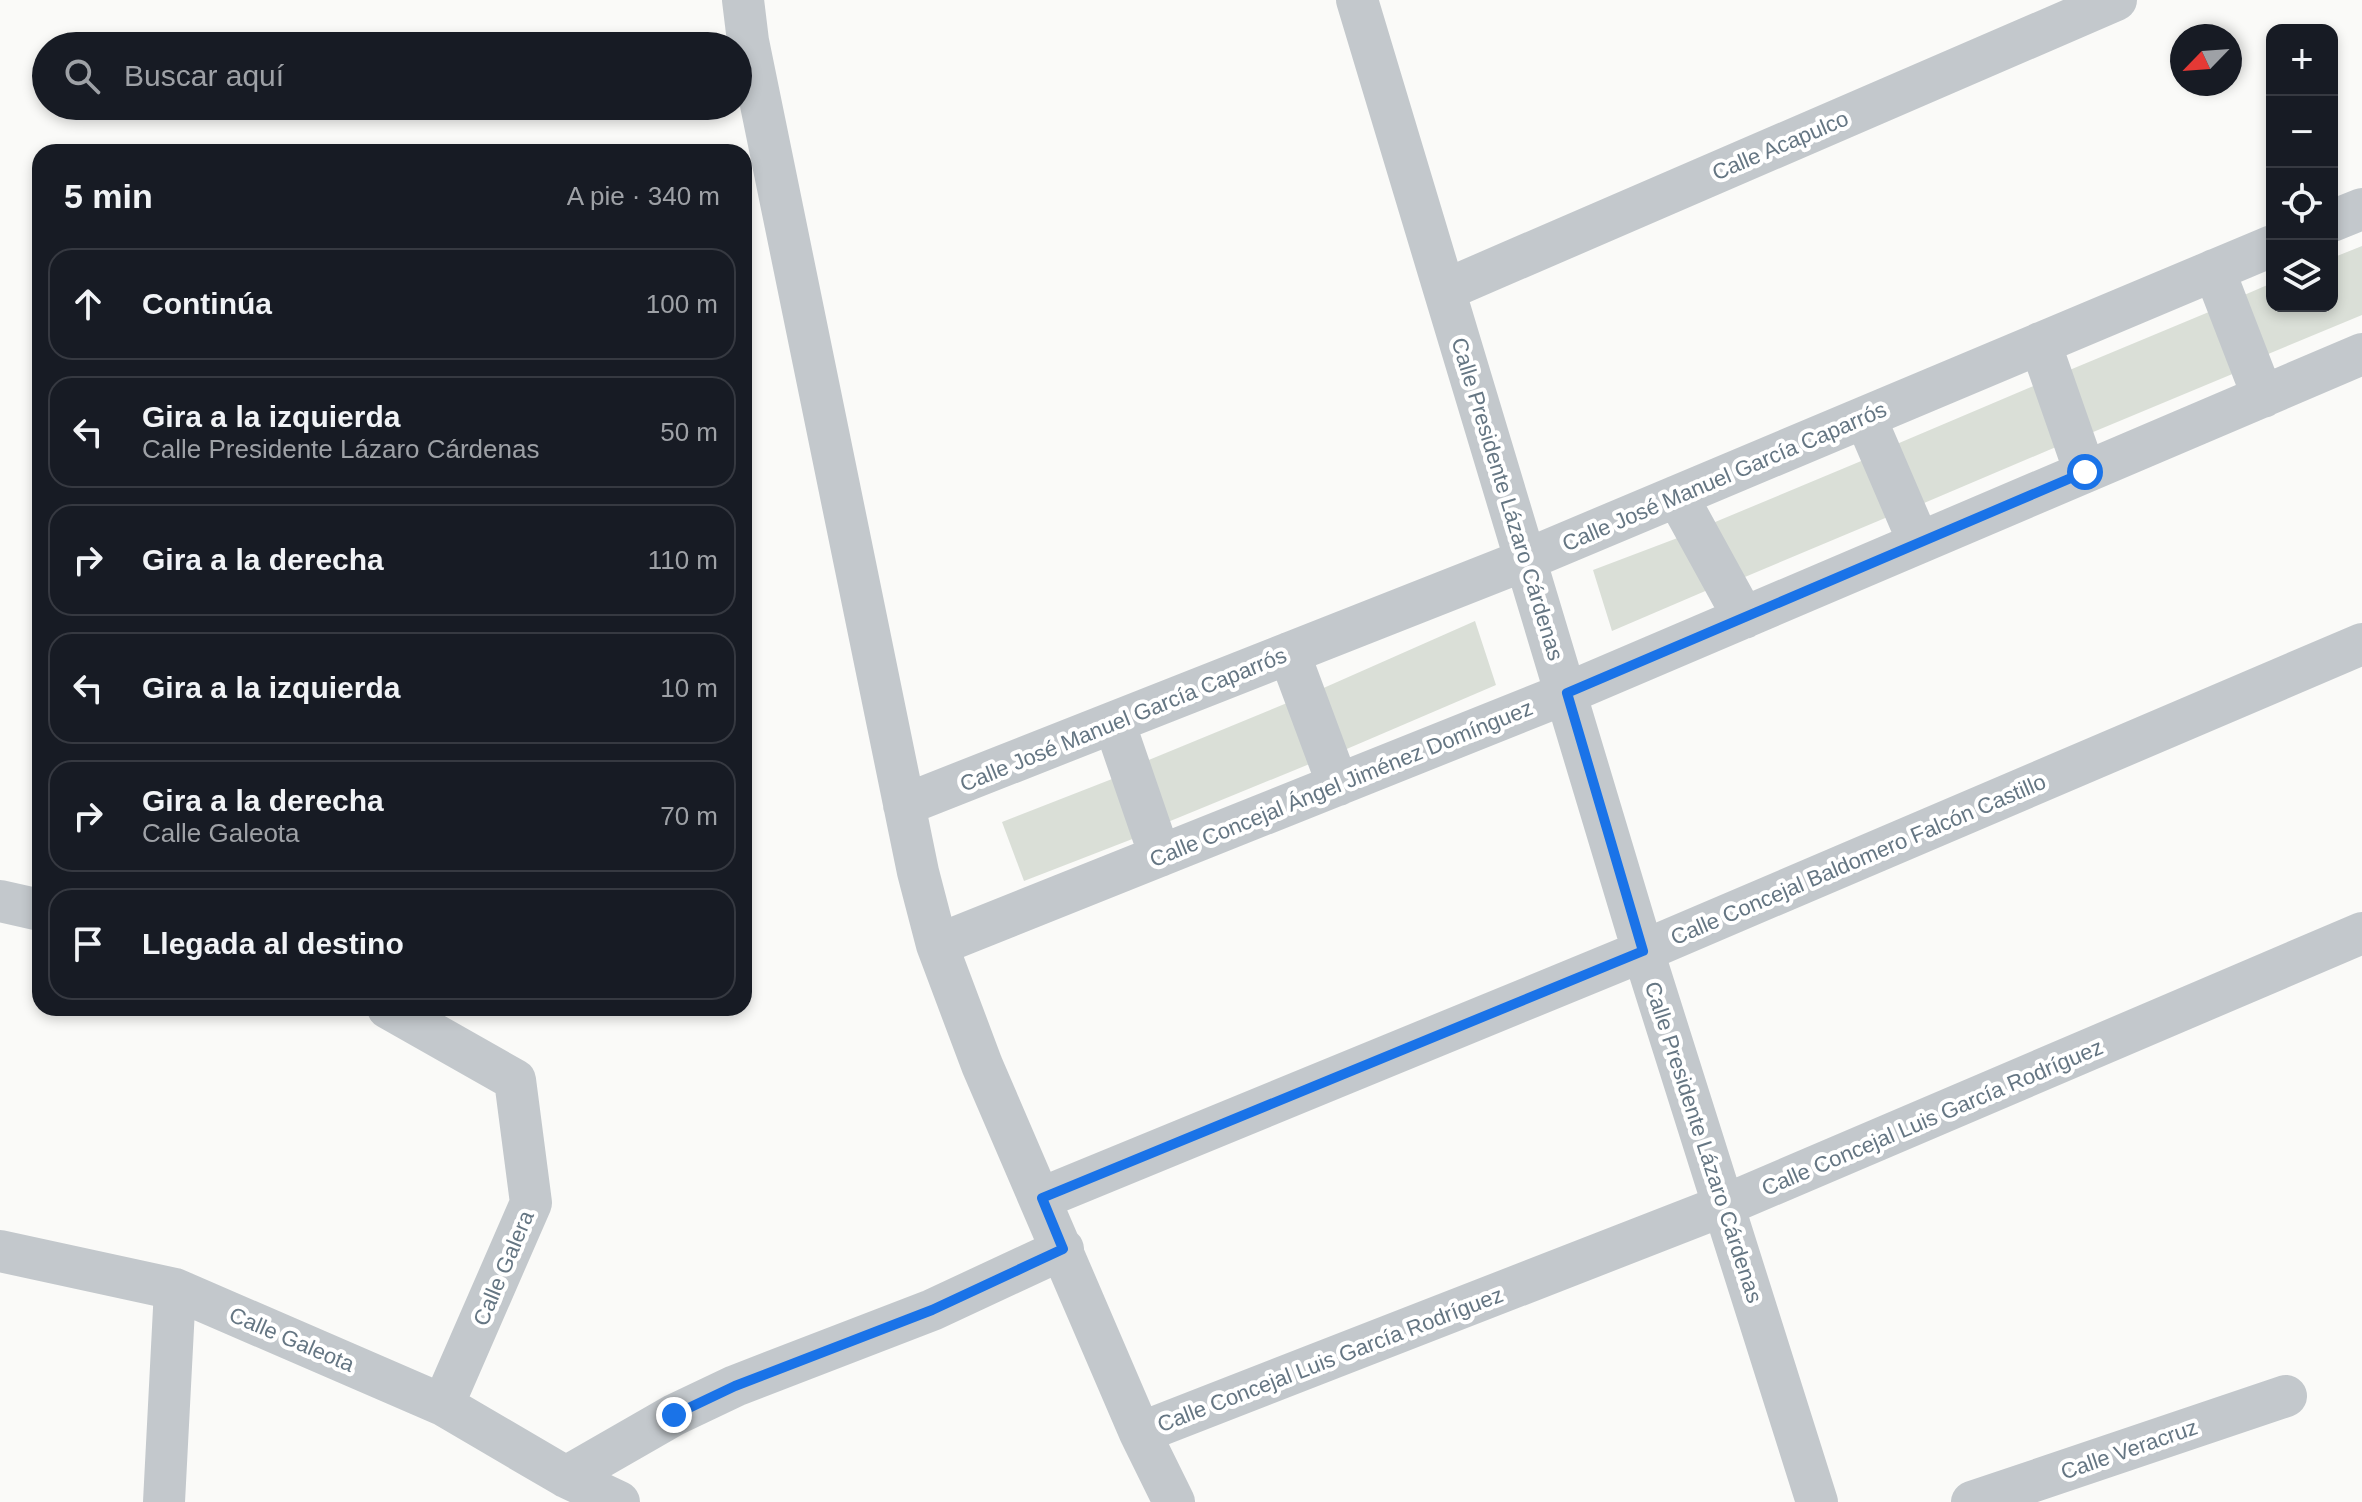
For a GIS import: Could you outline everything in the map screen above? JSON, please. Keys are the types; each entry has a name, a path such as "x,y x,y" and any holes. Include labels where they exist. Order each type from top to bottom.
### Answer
{"street":[{"path":"743,0 747,32"},
{"name":"Calle Presidente Lázaro Cárdenas","path":"1357,0 1643,951 1817,1502"},
{"name":"Calle Acapulco","path":"1445,290 2116,0"},
{"path":"752,61 918,872 937,945 982,1065 1042,1198 1140,1433 1174,1502"},
{"path":"2338,219 2362,209"},
{"name":"Calle José Manuel García Caparrós","path":"904,805 1525,560 2266,248"},
{"path":"2214,270 2263,397"},
{"path":"2040,343 2085,472"},
{"name":"Calle Concejal Ángel Jiménez Domínguez","path":"937,945 1567,693 2362,354"},
{"path":"1865,417 1919,543"},
{"path":"1677,496 1744,618"},
{"name":"Calle Concejal Baldomero Falcón Castillo","path":"1042,1198 1643,951 2362,644"},
{"path":"1289,653 1338,785"},
{"path":"1114,722 1160,856"},
{"path":"0,901 32,908"},
{"name":"Calle Concejal Luis García Rodríguez","path":"1140,1433 1725,1205 2362,933"},
{"name":"Calle Galera","path":"402,1016 515,1080 531,1203 443,1405"},
{"path":"566,1477 674,1415 735,1386 932,1310 1063,1249"},
{"name":"Calle Galeota","path":"0,1251 175,1289 443,1405 566,1477 619,1502"},
{"path":"164,1502 175,1289"},
{"name":"Calle Veracruz","path":"1972,1502 2286,1396"}],"shaded area":[{"path":"2362,246 2362,315 2261,357 2235,299 2266,286 2266,312 2338,312 2338,256"},
{"path":"2216,309 2242,370 2086,435 2060,374"},
{"path":"2038,384 2063,444 1910,509 1885,449"},
{"path":"1866,459 1890,516 1733,582 1708,525"},
{"path":"1696,531 1724,583 1612,631 1593,570"},
{"path":"1475,621 1496,685 1342,751 1319,690"},
{"path":"1304,696 1329,756 1163,824 1139,764"},
{"path":"1130,772 1153,831 1024,881 1002,822"}],"route":[{"path":"674,1415 735,1386 932,1310 1063,1249 1042,1198 1643,951 1567,693 2085,472"}]}
